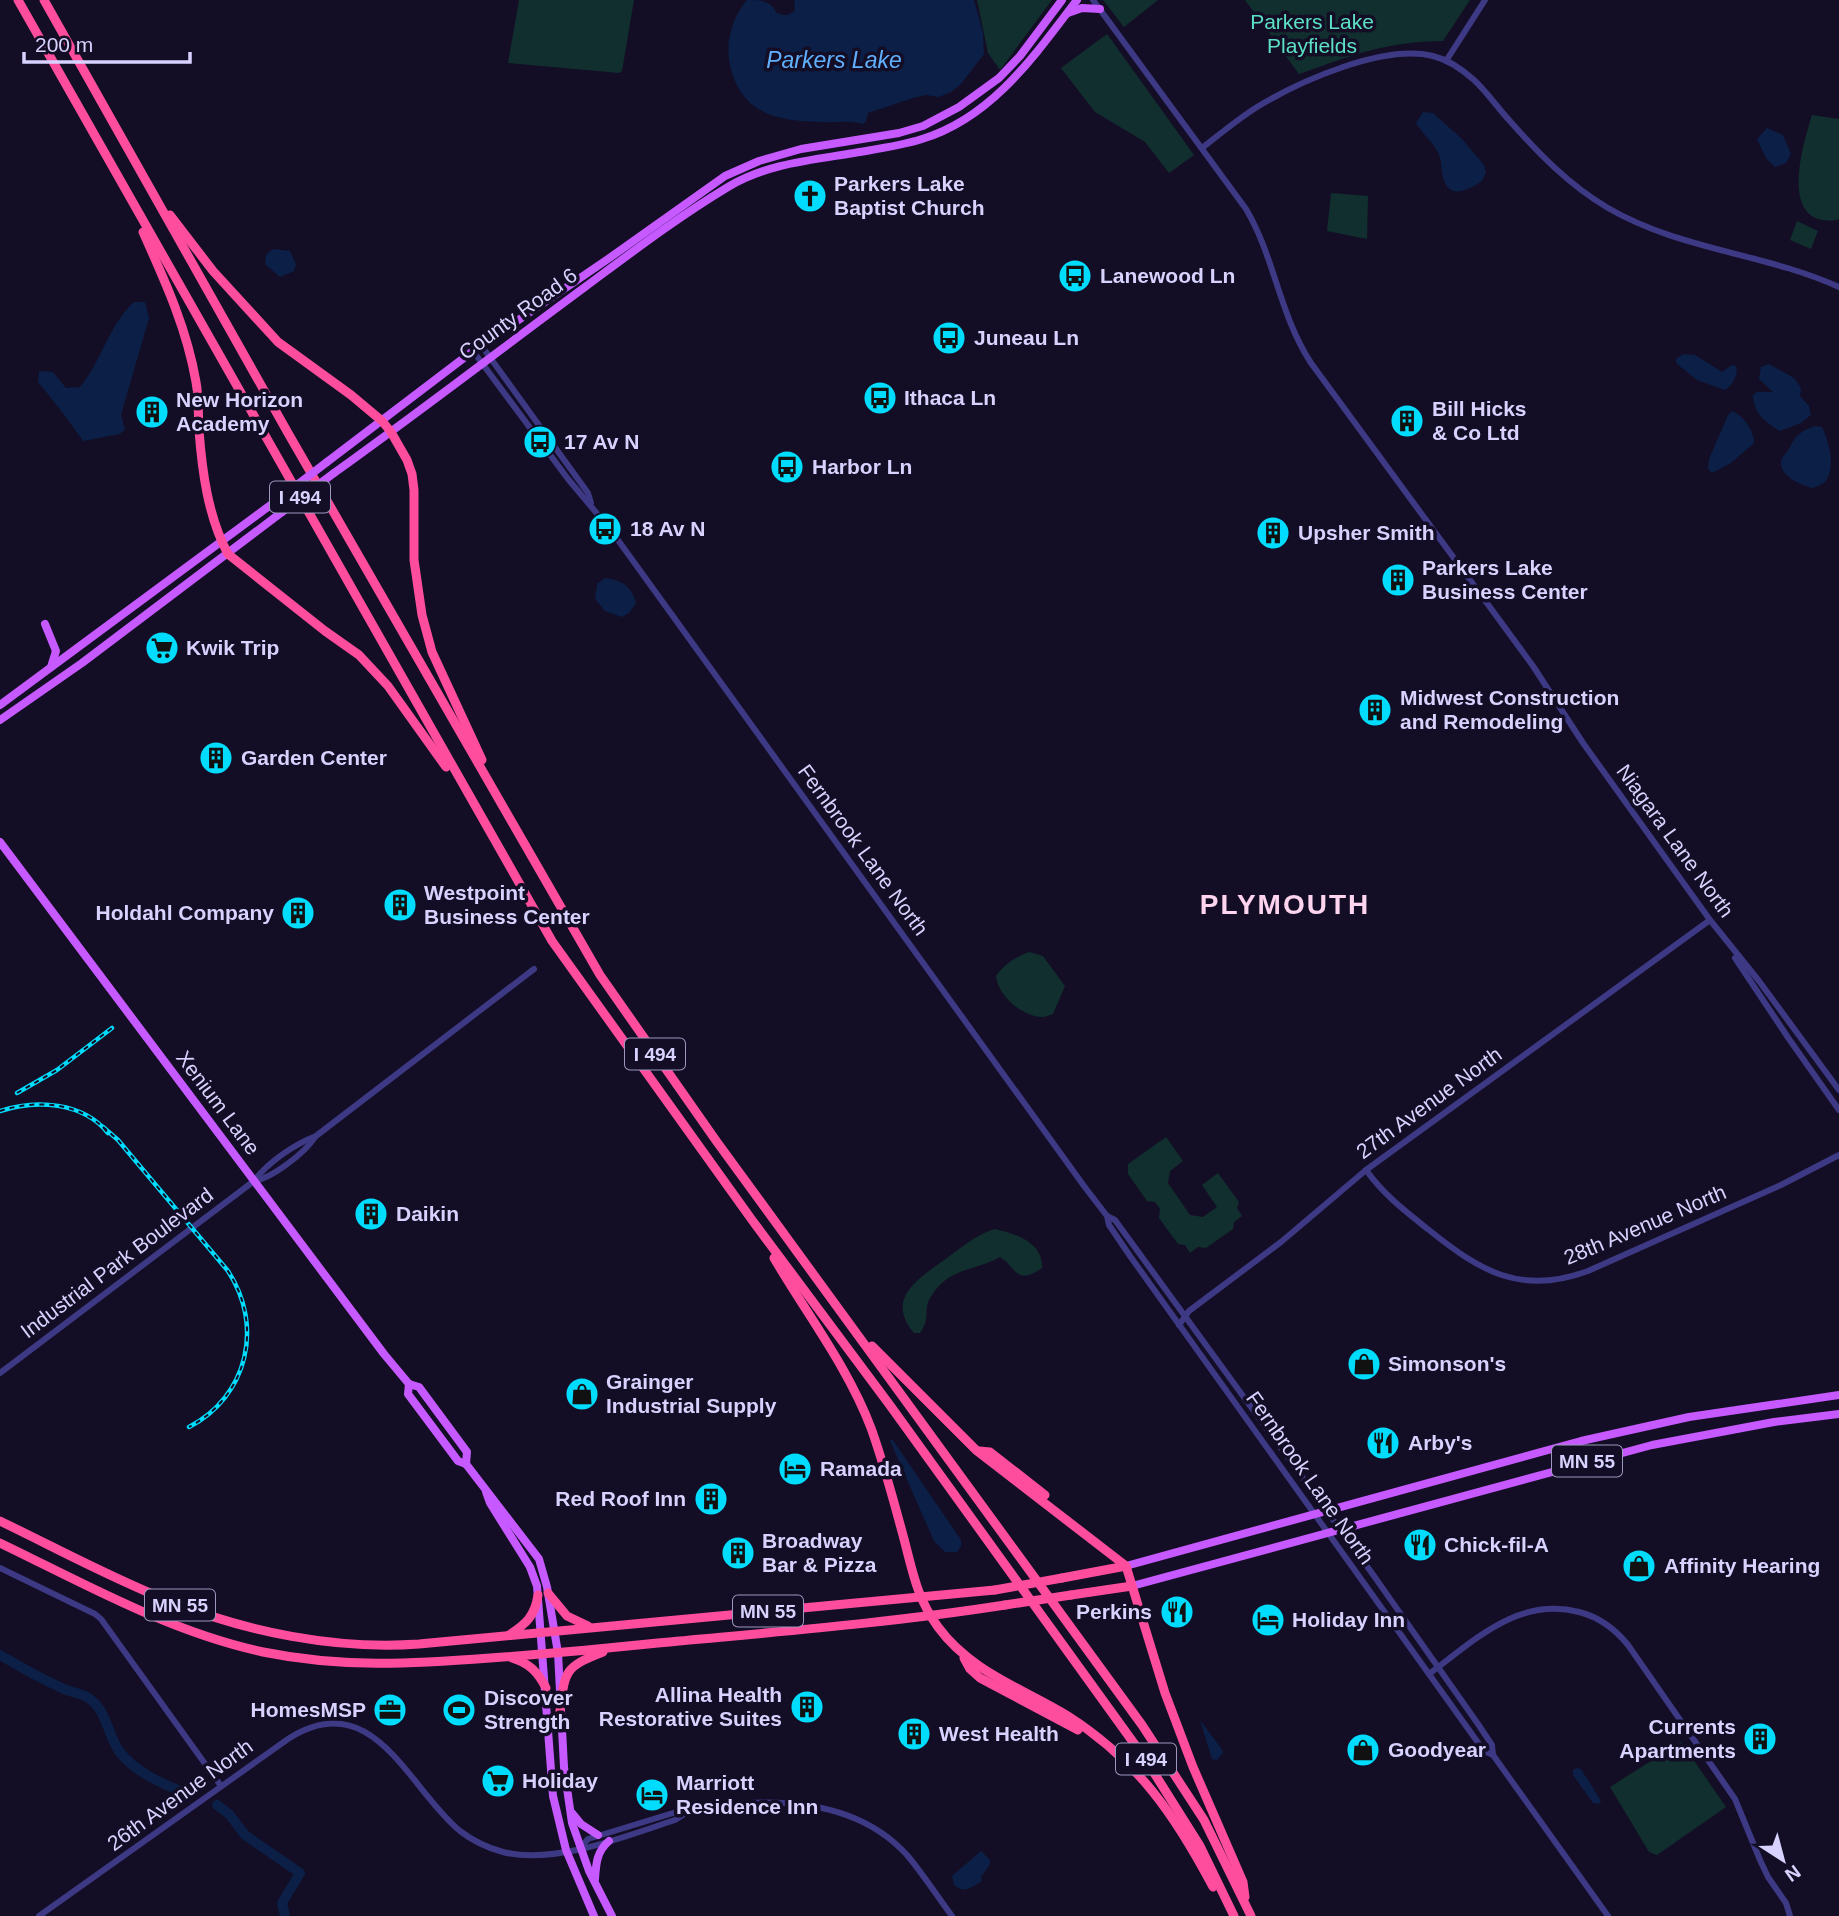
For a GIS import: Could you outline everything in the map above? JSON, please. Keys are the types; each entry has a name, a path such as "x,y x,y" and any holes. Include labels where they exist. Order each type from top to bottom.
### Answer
{"highway":[{"name":"I 494","path":"18,0 552,941 751,1220 889,1404 1146,1760 1200,1846 1234,1916"},
{"name":"I 494","path":"44,0 600,975 717,1142 1162,1754 1204,1820 1251,1916"},
{"path":"123,186 186,333 197,385 201,458 209,503 228,554 359,655 388,686 475,808"},
{"path":"157,200 213,271 278,342 382,421 407,460 414,490 414,560 422,615 432,652 486,768 490,785"},
{"path":"751,1220 840,1364 870,1426 919,1597 936,1625 961,1654 982,1669 1066,1715 1117,1754 1168,1809 1188,1839 1229,1916"},
{"path":"840,1311 977,1451 1126,1566 1165,1693 1193,1767 1243,1882 1246,1905"},
{"name":"MN 55","path":"0,1521 168,1601 271,1632 330,1641 377,1644 419,1644 995,1590 1126,1566"},
{"name":"MN 55","path":"0,1543 164,1621 198,1634 261,1651 334,1662 396,1665 614,1648 932,1617 1132,1586"},
{"path":"508,1636 529,1621 543,1594 567,1616 593,1628"},
{"path":"560,1712 563,1688 570,1668 614,1648"},
{"path":"507,1657 531,1667 539,1674 545,1688"}],"main road":[{"name":"County Road 6","path":"0,705 222,542 481,345 725,176 759,161 801,149 899,133 923,126 960,107 999,78 1020,56 1062,0"},
{"name":"County Road 6","path":"0,720 82,663 489,356 697,206 748,176 774,167 924,139 961,121 990,101 1021,72 1077,0"},
{"path":"1066,15 1082,8 1100,9"},
{"path":"45,624 56,651 49,670"},
{"name":"Xenium Lane","path":"0,842 409,1384 408,1394 458,1461 466,1464 539,1559 553,1796 566,1850 594,1916"},
{"name":"MN 55","path":"1126,1566 1581,1441 1737,1408 1839,1395"},
{"name":"MN 55","path":"1132,1586 1651,1445 1774,1422 1839,1414"},
{"name":"Xenium Lane","path":"543,1594 555,1630 558,1653 560,1712 569,1808 580,1847 612,1916"},
{"path":"569,1808 582,1824 598,1835"},
{"path":"594,1882 599,1853 609,1841"}],"street":[{"path":"1093,0 1202,148 1258,107 1330,71 1356,63 1406,54 1433,57 1446,61 1476,83 1545,159 1564,177 1606,207 1632,221 1681,240 1798,270 1839,287"},
{"path":"1446,61 1485,0"},
{"name":"Niagara Lane North","path":"1202,148 1253,222 1263,243 1291,327 1311,363 1533,666 1583,743 1710,920 1759,981 1839,1090"},
{"name":"Fernbrook Lane North","path":"481,345 589,493 591,505"},
{"name":"Fernbrook Lane North","path":"473,351 568,479 591,505 1107,1216 1109,1225 1483,1751 1493,1755"},
{"name":"27th Avenue North","path":"1180,1325 1185,1316 1281,1242 1366,1170 1710,920"},
{"name":"Niagara Lane North","path":"1721,935 1752,986 1839,1110"},
{"name":"Industrial Park Boulevard","path":"0,1373 254,1181 262,1171 305,1140 316,1136 534,970"},
{"name":"28th Avenue North","path":"1366,1170 1378,1188 1394,1202 1474,1264 1505,1277 1538,1281 1572,1277 1601,1265 1781,1185 1839,1155"},
{"name":"Fernbrook Lane North","path":"1107,1216 1115,1220 1439,1667 1492,1745 1493,1755 1608,1916"},
{"path":"0,1568 102,1619 221,1786"},
{"path":"1429,1674 1500,1624 1528,1611 1543,1608 1570,1610 1588,1615 1612,1628 1628,1645 1735,1799 1760,1860 1786,1903 1790,1916"},
{"name":"26th Avenue North","path":"39,1916 300,1731 327,1724 349,1726 368,1732 390,1749 450,1822 473,1840 516,1855 566,1850"},
{"path":"580,1847 598,1835 673,1813 738,1804 808,1804 845,1813 877,1830 906,1854 952,1916"},
{"path":"566,1850 591,1847 675,1820 686,1813"}],"green space":[{"path":"519,0 634,0 622,71 619,73 508,63"},
{"path":"977,0 1052,0 1000,70 988,53"},
{"path":"1103,0 1158,0 1124,27"},
{"name":"Parkers Lake Playfields","path":"1245,0 1470,0 1443,41 1387,47 1299,74"},
{"path":"1107,34 1194,155 1169,173 1145,142 1095,112 1061,68"},
{"path":"1812,115 1839,119 1839,219 1835,220 1822,220 1810,214 1802,204 1799,174"},
{"path":"1331,193 1368,196 1367,239 1327,231"},
{"path":"1797,221 1818,231 1811,249 1790,240"},
{"path":"1029,952 1043,956 1065,986 1053,1014 1045,1017 1034,1016 1012,1004 1001,991 996,976 1015,959"},
{"path":"1166,1137 1183,1161 1170,1171 1168,1183 1190,1215 1203,1217 1217,1207 1202,1185 1218,1173 1239,1202 1237,1208 1242,1216 1234,1222 1233,1229 1206,1248 1198,1247 1190,1253 1185,1245 1178,1244 1159,1218 1160,1209 1155,1202 1147,1201 1128,1174 1128,1164"},
{"path":"995,1229 1027,1241 1038,1252 1042,1268 1022,1275 1000,1257 953,1275 937,1288 930,1298 923,1328 920,1333 914,1333 903,1310 904,1300 915,1282 962,1246"},
{"path":"1681,1742 1726,1807 1657,1855 1649,1852 1610,1787"}],"water":[{"name":"Parkers Lake","path":"747,0 765,2 777,13 785,15 795,10 794,0 974,0 983,33 984,54 961,84 951,92 939,97 926,95 913,98 868,113 863,124 790,120 763,112 752,104 735,81 728,48 737,14"},
{"path":"1423,112 1433,113 1462,139 1484,165 1486,172 1482,181 1465,190 1450,189 1443,177 1437,150 1416,123"},
{"path":"1767,128 1783,135 1791,154 1786,163 1775,167 1766,158 1757,139"},
{"path":"273,249 290,251 296,264 294,271 280,277 265,264 266,255"},
{"path":"134,302 145,302 149,318 121,415 125,429 120,434 83,441 38,382 39,371 53,372 66,388 80,387 111,333"},
{"path":"1683,354 1695,355 1722,372 1732,365 1736,366 1734,380 1725,390 1697,380 1676,363 1676,359"},
{"path":"1769,364 1794,378 1801,388 1800,396 1809,406 1811,415 1801,423 1780,431 1761,417 1754,402 1753,395 1757,392 1773,392 1759,379 1761,367"},
{"path":"1732,411 1748,424 1754,443 1731,463 1712,473 1708,469 1709,459"},
{"path":"1815,426 1822,427 1825,433 1831,463 1824,483 1813,488 1787,476 1781,461 1797,437"},
{"path":"605,578 625,585 634,597 636,603 629,613 622,617 605,611 595,599 597,584"},
{"path":"892,1439 961,1540 957,1552 945,1552 934,1541 890,1441"},
{"path":"1200,1720 1221,1748 1223,1753 1217,1760 1212,1759"},
{"path":"1581,1769 1601,1801 1599,1804 1593,1803 1573,1775 1573,1770"},
{"path":"981,1851 990,1860 981,1877 982,1881 965,1890 958,1888 954,1885 952,1876"}],"waterway":[{"path":"0,1655 94,1702 125,1759 150,1777 187,1794"},
{"path":"217,1805 229,1814 245,1835 300,1873 282,1903 285,1916"}],"railway":[{"path":"17,1093 57,1070 112,1028"},
{"path":"0,1111 29,1105 58,1106 86,1115 108,1133"},
{"path":"103,1127 118,1140 228,1271 239,1292 247,1336 237,1379 209,1414 189,1427"}],"place":[{"name":"Parkers Lake Baptist Church","path":"810,196"},
{"name":"Lanewood Ln","path":"1075,276"},
{"name":"Juneau Ln","path":"949,338"},
{"name":"Ithaca Ln","path":"880,398"},
{"name":"New Horizon Academy","path":"152,412"},
{"name":"Bill Hicks & Co Ltd","path":"1407,421"},
{"name":"17 Av N","path":"540,442"},
{"name":"Harbor Ln","path":"787,467"},
{"name":"18 Av N","path":"605,529"},
{"name":"Upsher Smith","path":"1273,533"},
{"name":"Parkers Lake Business Center","path":"1398,580"},
{"name":"Kwik Trip","path":"162,648"},
{"name":"Midwest Construction and Remodeling","path":"1375,710"},
{"name":"Garden Center","path":"216,758"},
{"name":"Westpoint Business Center","path":"400,905"},
{"name":"Holdahl Company","path":"298,913"},
{"name":"Daikin","path":"371,1214"},
{"name":"Simonson's","path":"1364,1364"},
{"name":"Grainger Industrial Supply","path":"582,1394"},
{"name":"Arby's","path":"1383,1443"},
{"name":"Ramada","path":"795,1469"},
{"name":"Red Roof Inn","path":"711,1499"},
{"name":"Chick-fil-A","path":"1420,1545"},
{"name":"Broadway Bar & Pizza","path":"738,1553"},
{"name":"Affinity Hearing","path":"1639,1566"},
{"name":"Perkins","path":"1177,1612"},
{"name":"Holiday Inn","path":"1268,1620"},
{"name":"Allina Health Restorative Suites","path":"807,1707"},
{"name":"HomesMSP","path":"390,1710"},
{"name":"Discover Strength","path":"459,1710"},
{"name":"West Health","path":"914,1734"},
{"name":"Currents Apartments","path":"1760,1739"},
{"name":"Goodyear","path":"1363,1750"},
{"name":"Holiday","path":"498,1781"},
{"name":"Marriott Residence Inn","path":"652,1795"}],"district":[{"name":"PLYMOUTH","path":"1285,904"}]}
